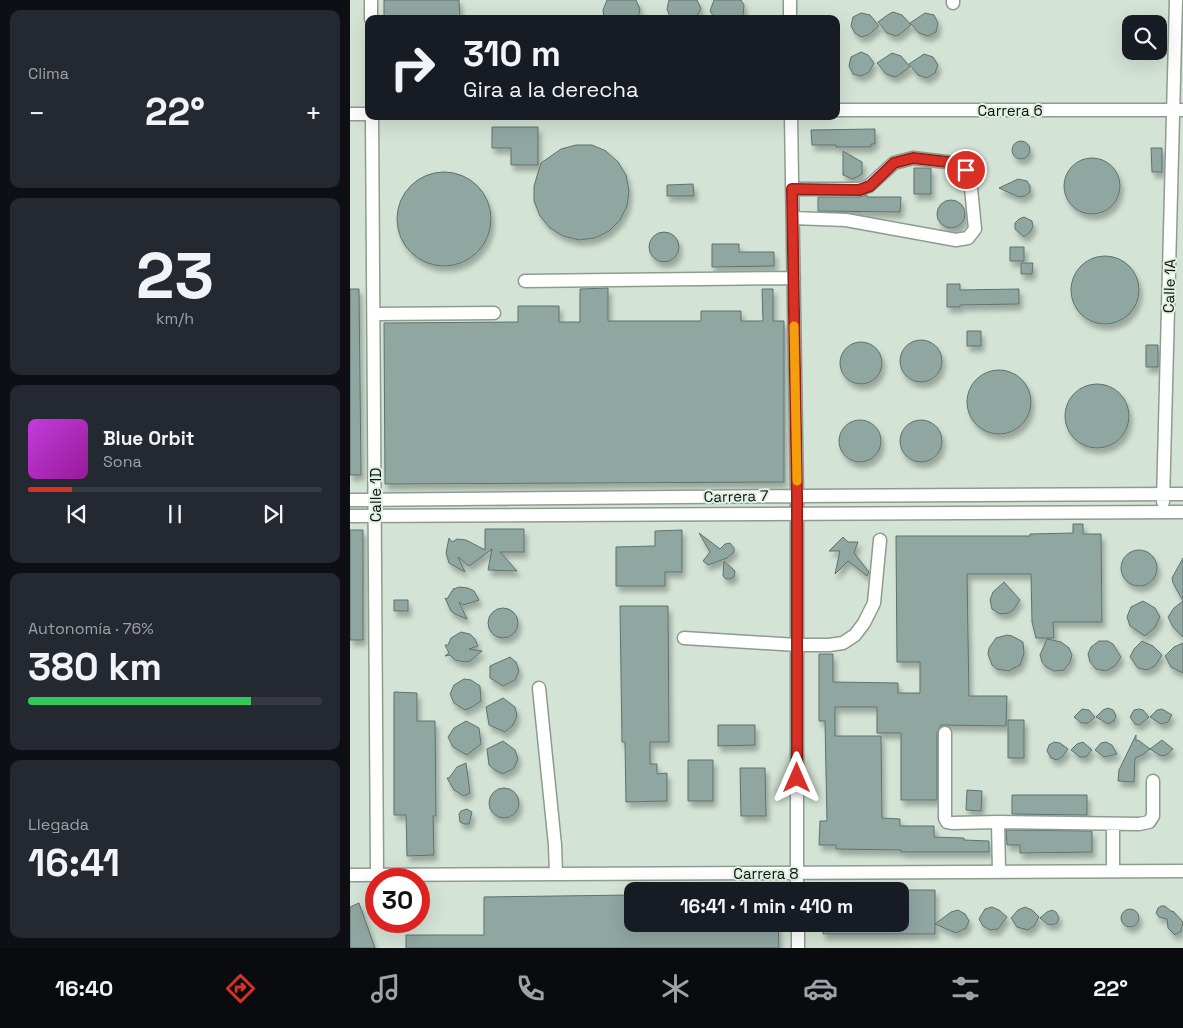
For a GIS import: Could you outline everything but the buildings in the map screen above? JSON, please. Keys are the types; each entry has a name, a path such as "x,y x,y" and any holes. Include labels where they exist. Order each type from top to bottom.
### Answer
{"street":[{"path":"371,0 371,15"},
{"path":"790,0 790,15"},
{"name":"Calle 1A","path":"1163,512 1178,110 1176,0"},
{"name":"Carrera 6","path":"840,110 1178,110"},
{"path":"350,114 365,114"},
{"name":"Calle 1D","path":"372,120 377,868"},
{"path":"791,120 797,496 797,882"},
{"path":"792,189 859,190 870,186 894,163 913,158 956,163 966,170 970,178 975,229 968,238 956,240 846,220 793,218"},
{"path":"525,281 794,278"},
{"path":"374,314 494,313"},
{"name":"Carrera 7","path":"350,500 1183,494"},
{"path":"996,495 996,513"},
{"path":"876,496 877,513"},
{"name":"Carrera 7","path":"350,516 1183,512"},
{"path":"684,638 797,645 843,643 855,635 864,623 874,603 880,540"},
{"path":"539,688 555,845 556,874"},
{"path":"945,733 945,818 953,824 998,822 1139,824 1149,822 1153,816 1153,781"},
{"path":"998,822 999,872"},
{"path":"1112,824 1113,871"},
{"name":"Carrera 8","path":"430,874 1183,871"},
{"name":"Carrera 8","path":"350,874 365,874"},
{"path":"798,932 798,948"}],"slow traffic":[{"path":"794,326 797,481"}],"route":[{"path":"797,778 797,496 792,189 859,190 870,186 894,163 913,158 956,163 966,170"}]}
